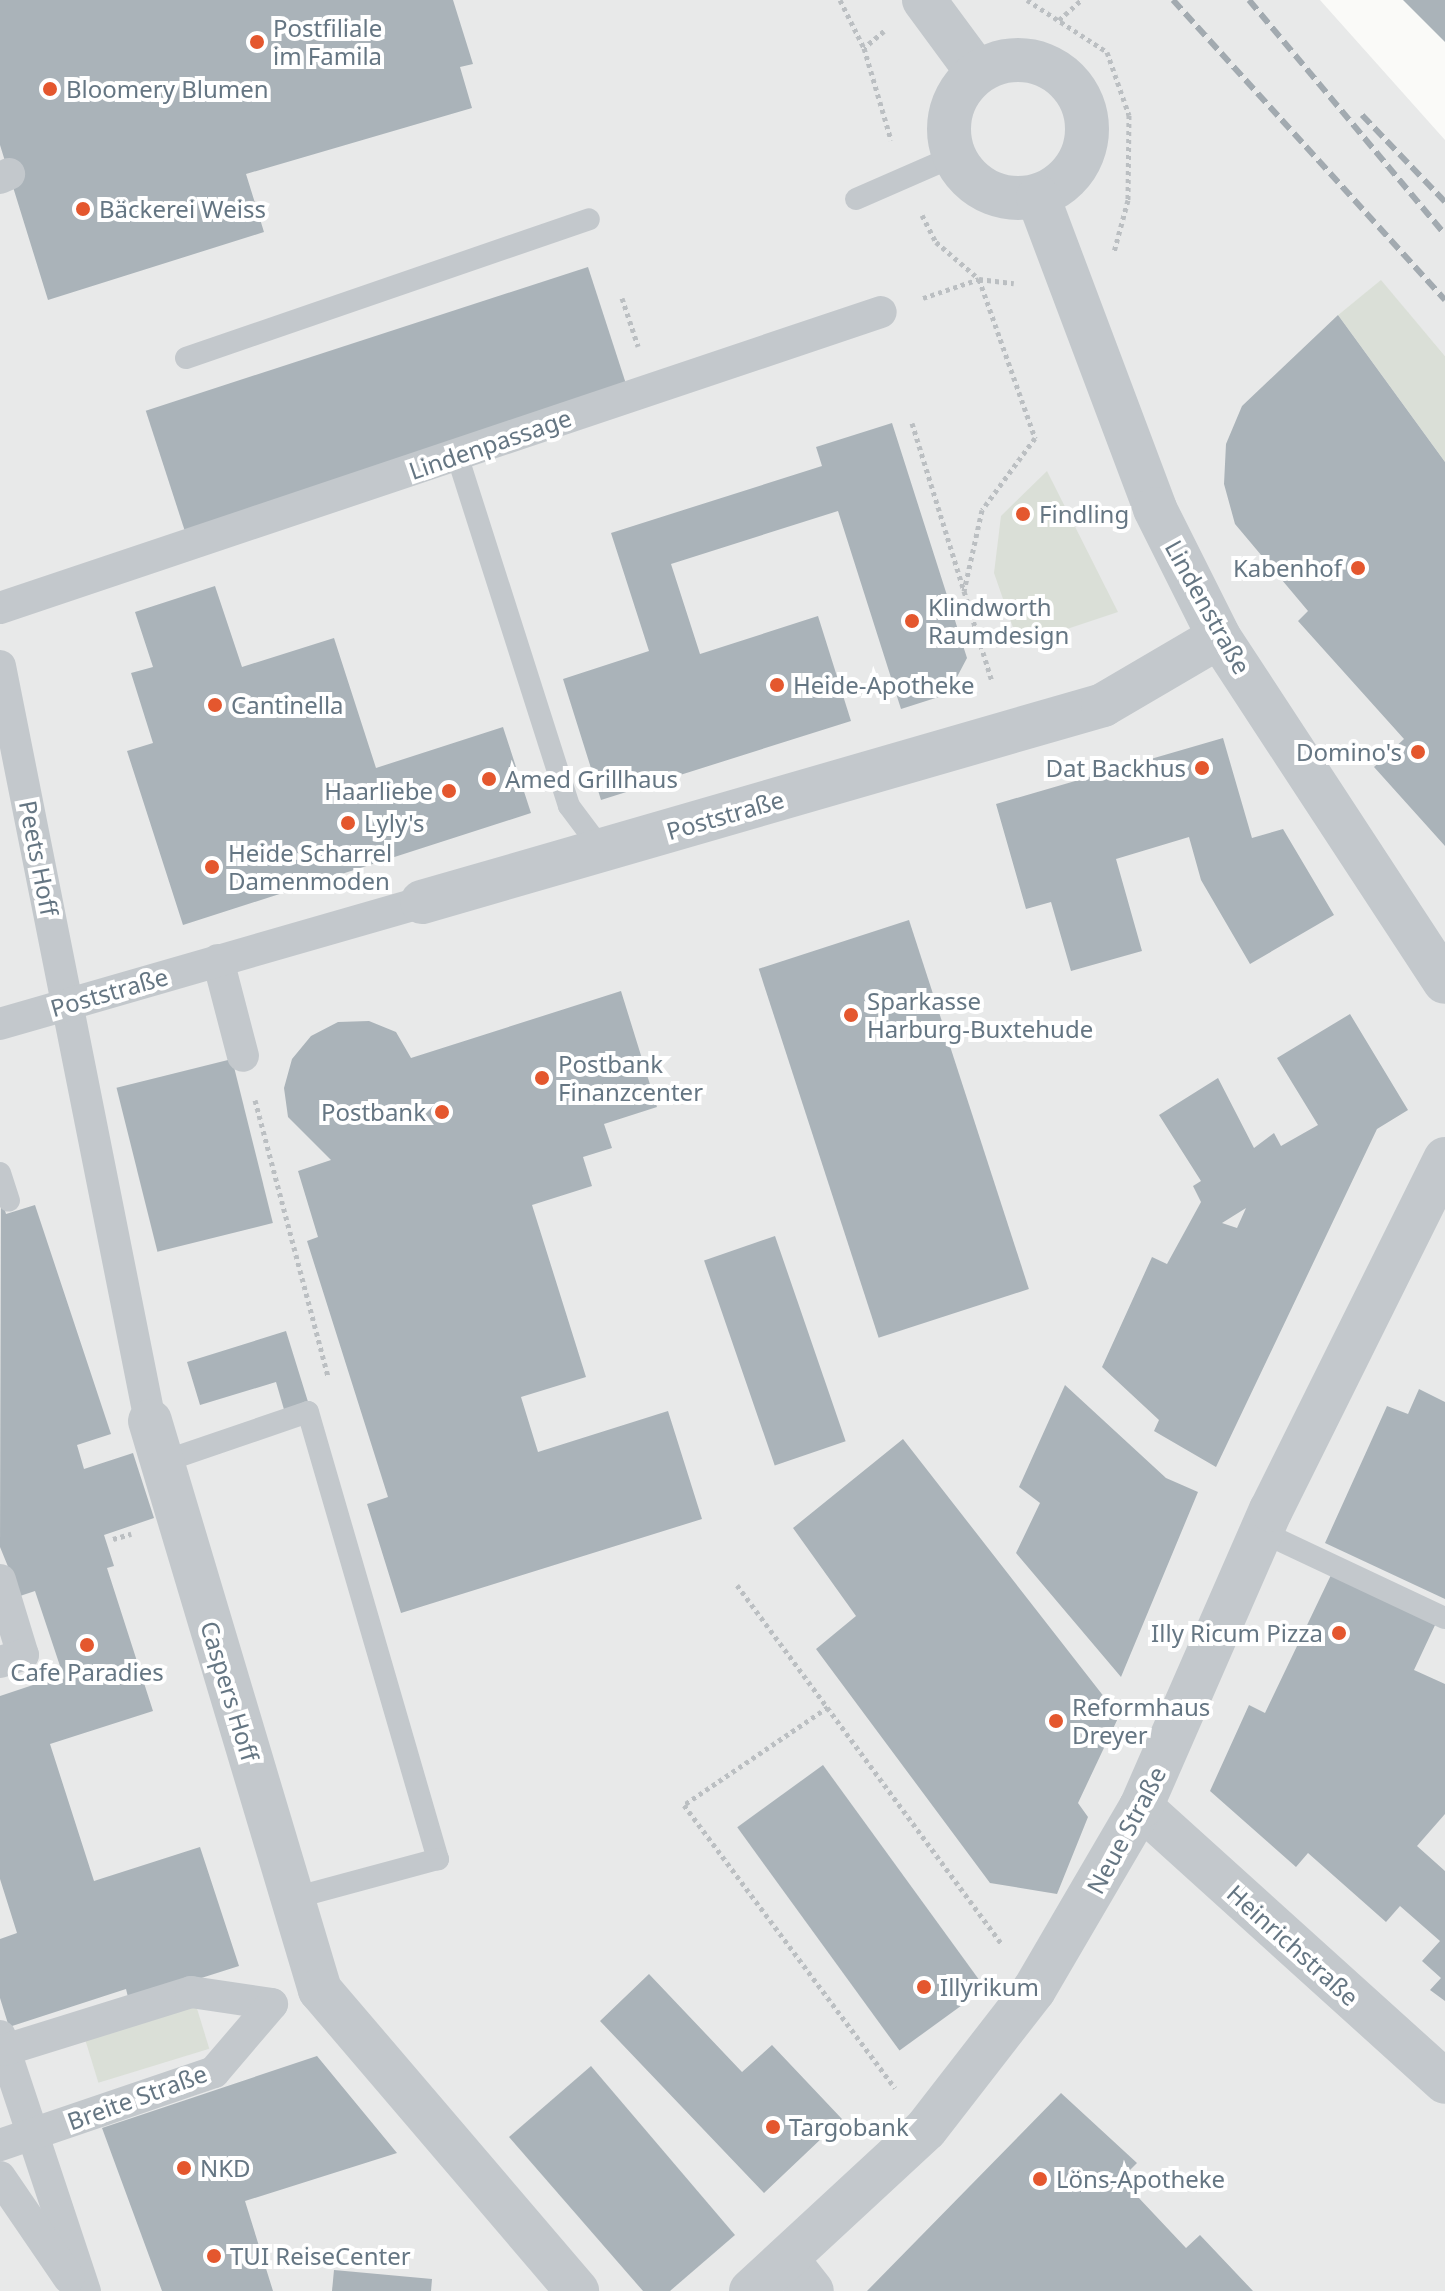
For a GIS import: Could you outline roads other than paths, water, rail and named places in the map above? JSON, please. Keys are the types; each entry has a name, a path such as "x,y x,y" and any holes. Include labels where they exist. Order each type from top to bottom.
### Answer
{"street":[{"path":"924,0 977,72"},
{"path":"1006,60 1039,62 1068,79 1085,107 1087,144 1070,177 1038,197 1004,199 973,184 952,157 947,126 955,96 977,72 1006,60"},
{"name":"Lindenstraße","path":"1038,197 1155,509 1219,637 1445,982"},
{"name":"Lindenpassage","path":"0,608 881,312"},
{"name":"Poststraße","path":"0,1024 1103,705 1219,637"},
{"name":"Peets Hoff","path":"0,666 4,704 68,1003"},
{"path":"218,960 243,1056"},
{"name":"Caspers Hoff","path":"68,1003 156,1441 320,1990 577,2291"},
{"name":"Neue Straße","path":"751,2291 800,2276 926,2129 1034,1990 1141,1807 1262,1532 1445,1159"},
{"path":"0,1580 23,1655 0,1662"},
{"name":"Heinrichstraße","path":"1141,1807 1445,2082"},
{"name":"Breite Straße","path":"0,2145 33,2134 214,2072 272,2004 191,1992 2,2043 33,2134 85,2291"},
{"path":"0,2178 78,2291"}],"lane":[{"path":"856,199 952,157"},
{"path":"186,358 589,219"},
{"path":"457,455 569,806 602,850"},
{"path":"0,1173 9,1201"},
{"path":"156,1441 308,1412 438,1859 293,1898"},
{"path":"1262,1532 1445,1618"}],"railway":[{"path":"1173,0 1445,300"},
{"path":"1249,0 1445,234"},
{"path":"1362,115 1445,202"}],"place":[{"name":"Postfiliale im Famila","path":"257,42"},
{"name":"Bloomery Blumen","path":"50,89"},
{"name":"Bäckerei Weiss","path":"83,209"},
{"name":"Findling","path":"1023,514"},
{"name":"Kabenhof","path":"1358,568"},
{"name":"Klindworth Raumdesign","path":"912,621"},
{"name":"Heide-Apotheke","path":"777,685"},
{"name":"Cantinella","path":"215,705"},
{"name":"Domino's","path":"1418,752"},
{"name":"Dat Backhus","path":"1202,768"},
{"name":"Amed Grillhaus","path":"489,779"},
{"name":"Haarliebe","path":"449,791"},
{"name":"Lyly's","path":"348,823"},
{"name":"Heide Scharrel Damenmoden","path":"212,867"},
{"name":"Sparkasse Harburg-Buxtehude","path":"851,1015"},
{"name":"Postbank Finanzcenter","path":"542,1078"},
{"name":"Postbank","path":"442,1112"},
{"name":"Illy Ricum Pizza","path":"1339,1633"},
{"name":"Cafe Paradies","path":"87,1645"},
{"name":"Reformhaus Dreyer","path":"1056,1721"},
{"name":"Illyrikum","path":"924,1987"},
{"name":"Targobank","path":"773,2127"},
{"name":"NKD","path":"184,2168"},
{"name":"Löns-Apotheke","path":"1040,2179"},
{"name":"TUI ReiseCenter","path":"214,2256"}]}
